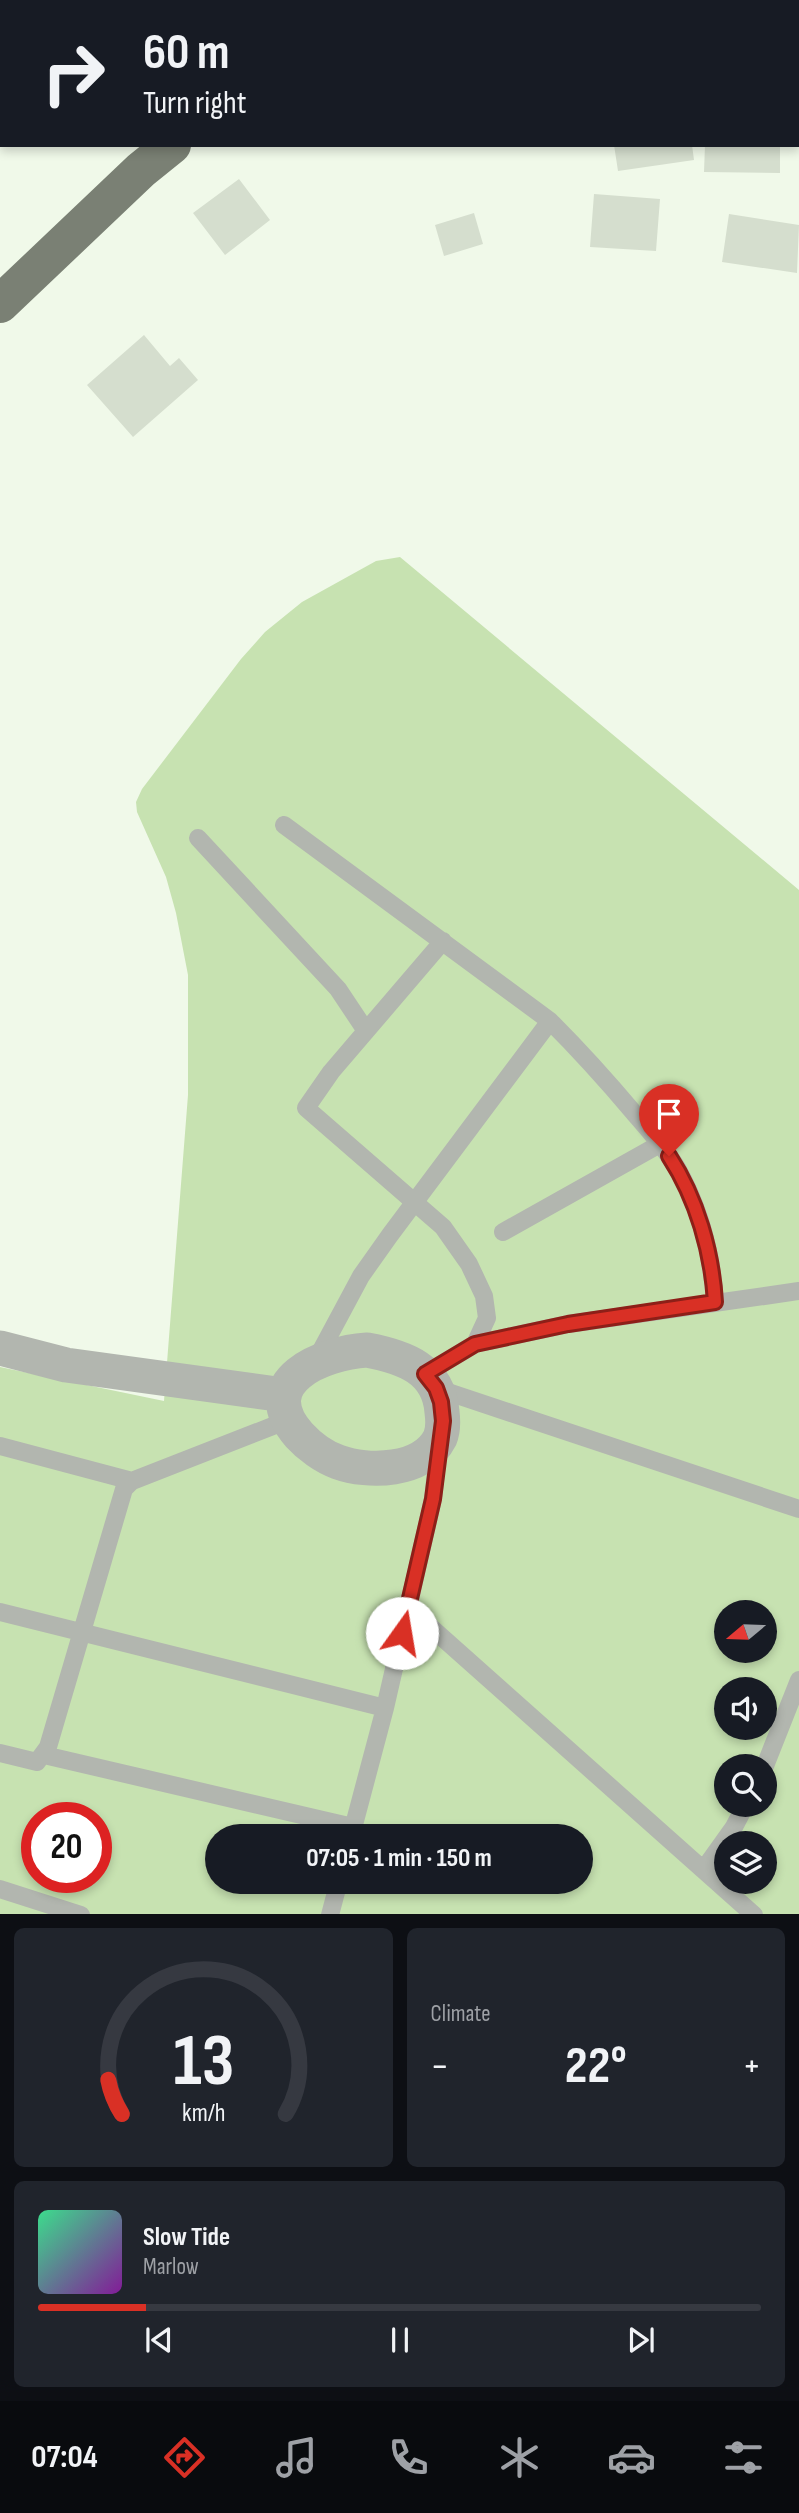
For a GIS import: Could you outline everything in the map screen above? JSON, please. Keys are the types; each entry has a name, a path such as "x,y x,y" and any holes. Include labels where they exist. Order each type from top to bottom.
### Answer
{"main road":[{"path":"0,304 141,170 170,147"}],"street":[{"path":"0,1348 66,1365 286,1408"},
{"path":"367,1350 407,1360 430,1381 441,1402 443,1421 440,1438 425,1455 390,1468 364,1468 338,1462 316,1451 299,1436 286,1408 288,1384 314,1363 333,1354 367,1350"}],"lane":[{"path":"284,825 550,1021 585,1056 660,1144 677,1169 698,1218 713,1273 715,1302"},
{"path":"198,838 338,989 366,1031"},
{"path":"430,1381 475,1344 487,1318 484,1296 469,1264 443,1227 306,1108 331,1072 443,941"},
{"path":"314,1363 361,1276 550,1021"},
{"path":"503,1232 660,1144"},
{"path":"475,1344 568,1324 799,1291"},
{"path":"430,1381 799,1509"},
{"path":"0,1754 37,1762 44,1755 124,1489 132,1480 286,1408"},
{"path":"354,1824 385,1708 433,1499 440,1438"},
{"path":"0,1446 132,1480"},
{"path":"408,1607 754,1914"},
{"path":"0,1612 385,1708"},
{"path":"770,1754 799,1679"},
{"path":"44,1755 320,1824"},
{"path":"704,1869 739,1817"},
{"path":"0,1889 80,1914"},
{"path":"330,1914 335,1894"}],"green space":[{"path":"400,557 799,890 799,1914 0,1914 0,1367 164,1401 188,1095 188,975 166,877 137,812 136,802 142,789 241,659 265,632 302,602 376,561"}],"building":[{"path":"614,147 692,147 694,160 618,171"},
{"path":"705,147 780,147 780,173 704,172"},
{"path":"239,179 270,220 225,255 193,213"},
{"path":"594,194 660,199 656,251 590,247"},
{"path":"474,213 483,244 444,256 435,225"},
{"path":"729,214 799,225 797,273 722,262"},
{"path":"144,335 170,366 179,358 198,380 133,437 87,385"}],"route":[{"path":"402,1633 433,1499 443,1421 436,1388 425,1374 475,1344 568,1324 715,1302 707,1244 693,1205 669,1156"}]}
